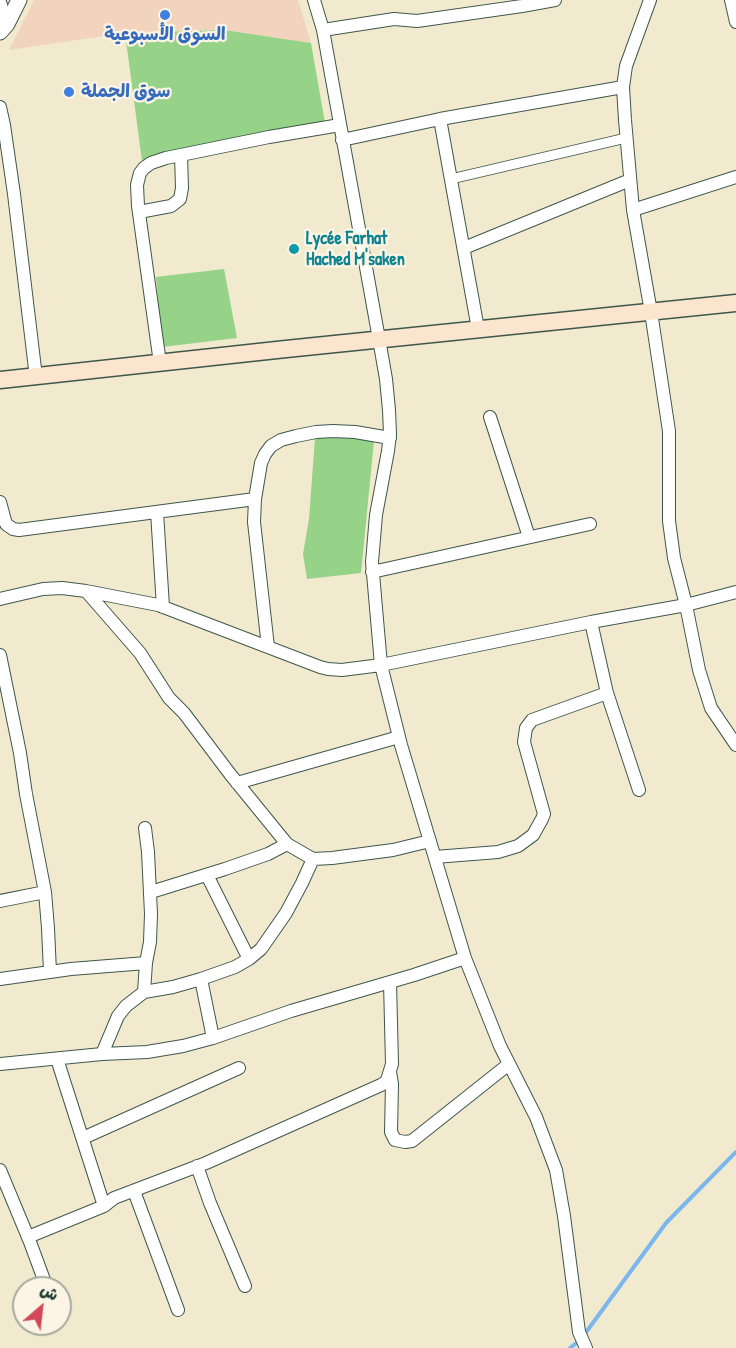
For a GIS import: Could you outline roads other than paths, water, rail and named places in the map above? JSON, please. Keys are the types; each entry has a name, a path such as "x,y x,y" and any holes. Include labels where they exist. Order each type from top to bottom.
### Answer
{"main road":[{"path":"0,381 379,339 736,303"}],"street":[{"path":"3,28 19,0"},
{"path":"314,0 323,30 388,400 390,438 374,529 372,572 381,665 399,736 465,958 509,1064 536,1117 556,1170 579,1332 585,1348"},
{"path":"323,30 394,19 417,21 555,0"},
{"path":"650,0 626,66 623,87 633,210 669,431 671,542 699,670 711,708 731,730 736,745"},
{"path":"731,0 736,22"},
{"path":"0,2 3,28"},
{"path":"342,140 440,118 623,87"},
{"path":"0,107 14,194 36,377"},
{"path":"440,118 478,329"},
{"path":"160,363 139,212 137,185 140,173 151,163 181,155 340,125"},
{"path":"451,179 626,138"},
{"path":"139,212 171,206 180,199 181,155"},
{"path":"633,210 736,177"},
{"path":"464,248 630,180"},
{"path":"490,417 530,537"},
{"path":"268,647 254,522 255,499 261,463 265,454 271,446 296,435 333,431 390,438"},
{"path":"0,502 6,524 13,530 19,530 255,499"},
{"path":"158,512 163,607"},
{"path":"372,572 590,524"},
{"path":"0,599 51,588 86,591 163,607 328,669 342,670 381,665 686,605 736,592"},
{"path":"86,591 140,653 170,698 287,844 313,859 393,850 430,841"},
{"path":"591,622 607,693 639,790"},
{"path":"0,655 45,892 50,972"},
{"path":"435,857 498,852 518,846 533,835 544,814 524,742 526,728 532,720 607,693"},
{"path":"237,783 399,736"},
{"path":"144,992 151,932 151,892 145,828"},
{"path":"151,892 268,854 287,844"},
{"path":"102,1054 118,1016 126,1006 144,992 201,980 249,959 265,944 286,913 313,859"},
{"path":"207,875 249,959"},
{"path":"0,901 45,892"},
{"path":"0,1064 147,1052 183,1046 465,958"},
{"path":"0,979 146,963"},
{"path":"201,980 213,1038"},
{"path":"28,1237 104,1206 114,1198 197,1166 386,1082 392,1064 390,982"},
{"path":"57,1059 104,1206"},
{"path":"390,1072 392,1132 395,1140 405,1142 412,1141 509,1064"},
{"path":"83,1138 239,1068"},
{"path":"197,1166 245,1286"},
{"path":"0,1170 43,1276"},
{"path":"134,1191 178,1310"}],"waterway":[{"path":"584,1335 666,1223 736,1152"},
{"path":"570,1348 579,1341"}],"place":[{"name":"السوق اﻷسبوعية","path":"165,15"},
{"name":"سوق الجملة","path":"69,92"},
{"name":"Lycée Farhat Hached M'saken","path":"294,249"}]}
